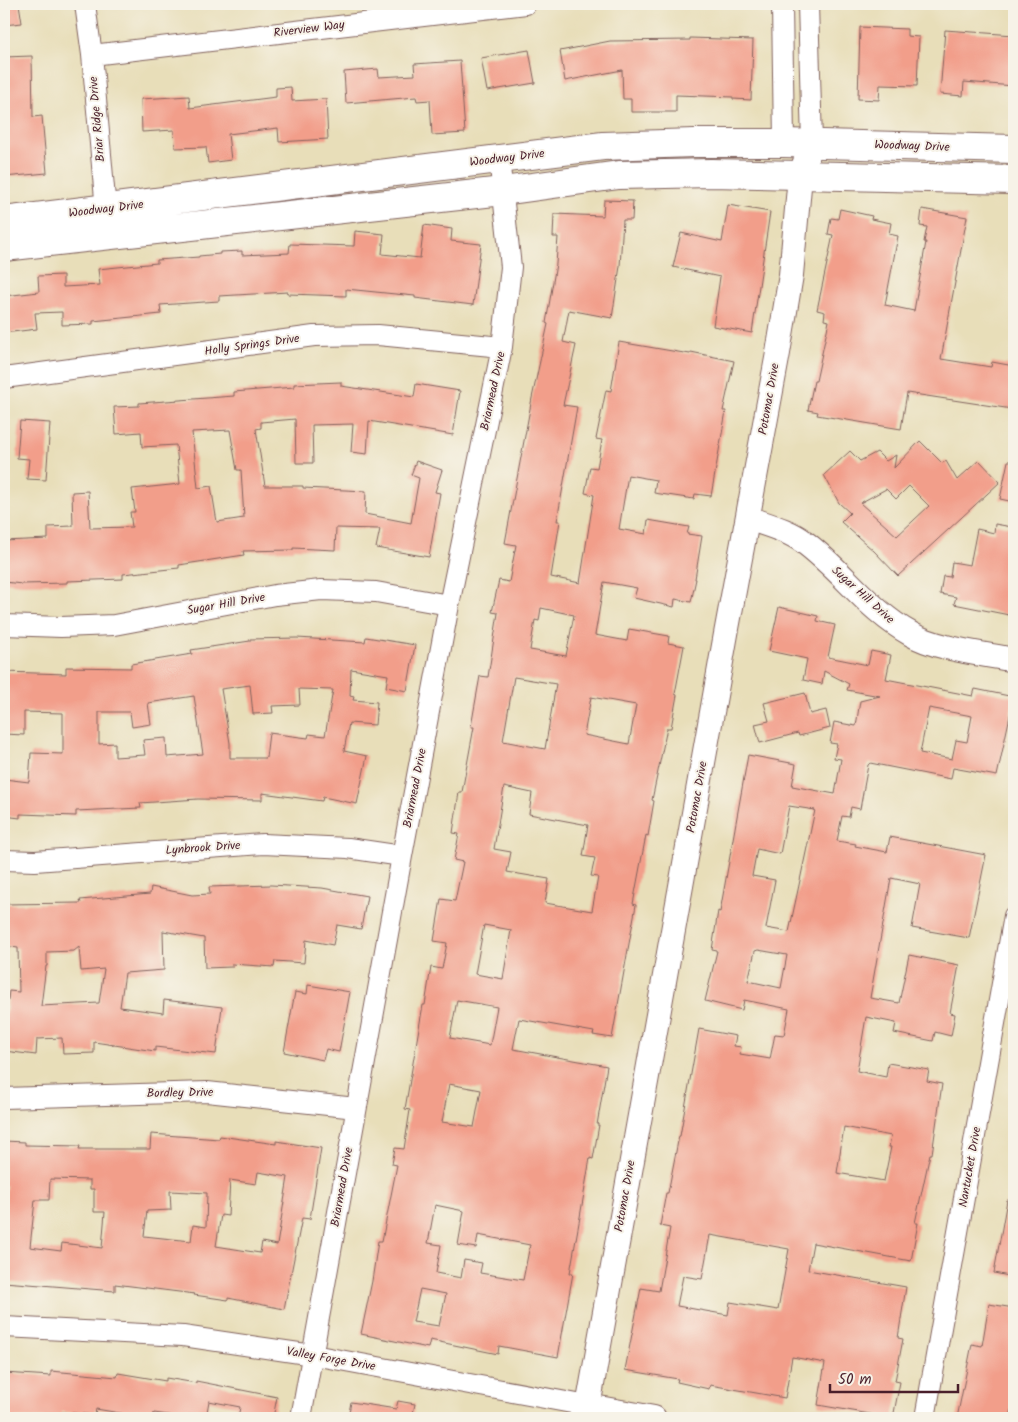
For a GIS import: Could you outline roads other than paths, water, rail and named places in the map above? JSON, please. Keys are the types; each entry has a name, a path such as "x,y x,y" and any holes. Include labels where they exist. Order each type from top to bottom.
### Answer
{"main road":[{"name":"Woodway Drive","path":"4,247 107,222 499,158 603,146 694,143 812,143 1014,149"},
{"name":"Woodway Drive","path":"4,221 107,222 503,191 619,175 711,173 1014,180"}],"street":[{"name":"Briar Ridge Drive","path":"85,4 92,55 107,222"},
{"name":"Riverview Way","path":"92,55 526,4"},
{"path":"782,4 784,143 800,176"},
{"name":"Potomac Drive","path":"587,1412 791,275 800,176 812,143 808,4"},
{"name":"Briarmead Drive","path":"302,1418 402,856 449,605 502,347 511,268 499,158"},
{"name":"Holly Springs Drive","path":"4,378 314,336 378,336 502,347"},
{"name":"Sugar Hill Drive","path":"748,518 780,529 804,541 870,605 912,635 943,646 1014,660"},
{"name":"Sugar Hill Drive","path":"4,625 61,627 114,625 242,601 321,590 376,592 449,605"},
{"name":"Lynbrook Drive","path":"4,860 36,861 262,844 348,848 402,856"},
{"name":"Nantucket Drive","path":"925,1418 1014,916"},
{"name":"Bordley Drive","path":"4,1098 207,1092 356,1108"},
{"name":"Valley Forge Drive","path":"4,1327 182,1336 313,1355 587,1412 654,1418"}]}
